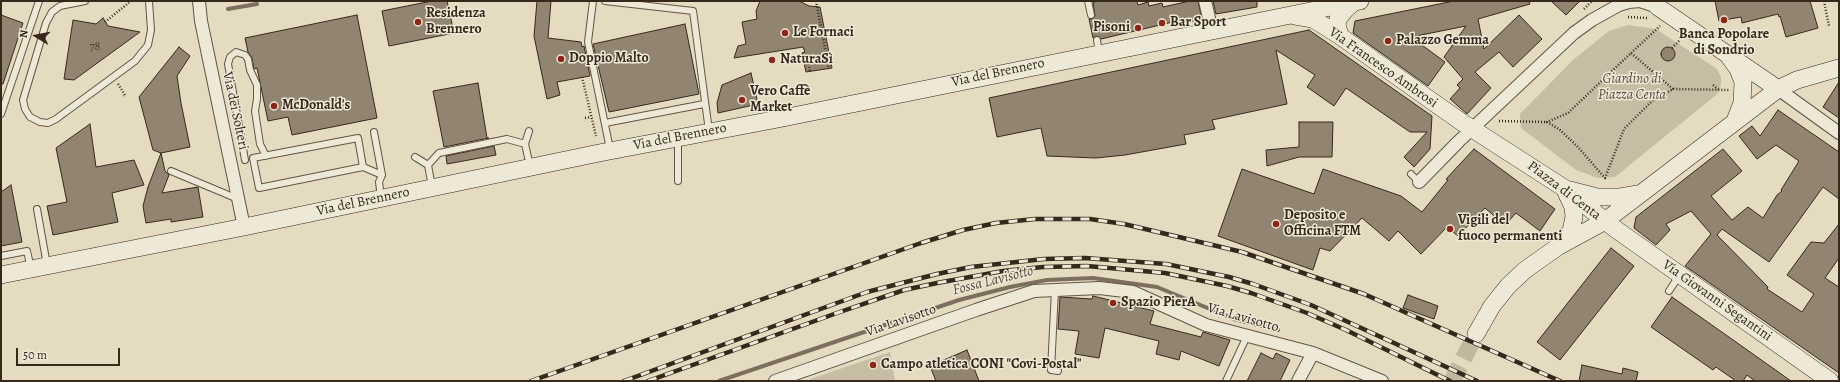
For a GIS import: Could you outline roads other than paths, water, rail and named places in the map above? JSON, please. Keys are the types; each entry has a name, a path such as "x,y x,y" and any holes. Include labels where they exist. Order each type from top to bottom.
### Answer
{"main road":[{"name":"Via del Brennero","path":"1,274 244,227 678,137 783,118 1098,46 1212,31 1357,2"},
{"path":"1340,36 1337,25 1338,19 1346,8 1357,2"},
{"path":"1655,12 1722,50 1778,89"},
{"name":"Via Francesco Ambrosi","path":"1290,15 1313,19 1340,36 1473,129"},
{"path":"1722,50 1734,62 1743,82 1742,103 1735,121"},
{"name":"Piazza di Centa","path":"1473,129 1564,188 1604,221 1778,89 1797,80 1839,68"},
{"path":"1564,188 1597,197 1620,198 1640,194"},
{"path":"1560,246 1571,231 1574,217 1573,207 1564,188"},
{"path":"1476,334 1492,306 1508,286 1525,270 1560,246 1604,221"},
{"name":"Via Giovanni Segantini","path":"1604,221 1830,381"}],"street":[{"name":"Via dei Solteri","path":"199,1 201,21 244,227"},
{"path":"1205,1 1212,31"},
{"path":"1415,178 1473,129 1574,33 1592,20 1612,8 1629,2 1640,1 1655,12"},
{"path":"1778,89 1839,133"},
{"name":"Via Lavisotto","path":"775,381 1034,291 1099,288 1133,292 1206,325 1313,353 1382,381"},
{"path":"1298,381 1313,353"}],"lane":[{"path":"1,114 39,1"},
{"path":"85,1 60,6 52,12 46,23 23,100 25,109 30,117 48,123 135,61 148,45 151,30 148,1"},
{"path":"593,1 588,42 605,123 605,152"},
{"path":"605,1 693,11 704,104 709,131"},
{"path":"1088,1 1091,14"},
{"path":"245,160 228,64 230,56 236,52 245,55 248,59 250,70 256,85 257,99 254,111 260,144 266,156"},
{"path":"605,123 704,104"},
{"path":"529,131 525,144 530,167"},
{"path":"374,132 382,175 379,182 380,198"},
{"path":"678,137 678,181"},
{"path":"230,162 358,138 363,167"},
{"path":"428,165 439,153 507,139 525,144"},
{"path":"415,157 428,165 432,187"},
{"path":"253,158 259,188 363,167 382,175"},
{"path":"172,171 238,200"},
{"path":"37,209 47,265"},
{"path":"1,256 27,251 31,268"},
{"path":"1669,291 1680,275"},
{"path":"1054,290 1051,370 1058,371"},
{"path":"1226,381 1247,336"}],"waterway":[{"path":"228,9 257,4"},
{"name":"Fossa Lavisotto","path":"719,381 959,300 1010,287 1047,280 1093,278 1157,287 1234,319 1278,330"}],"tunnel":[{"path":"1452,381 1476,334"}],"railway":[{"path":"531,381 921,243 963,230 996,223 1035,219 1090,219 1124,224 1242,252 1364,294 1560,381"},
{"path":"624,381 867,292 971,267 1044,259 1085,258 1166,264 1229,277 1253,284 1311,305 1477,381"},
{"path":"648,381 904,290 1003,271 1043,267 1087,266 1165,273 1227,286 1251,293 1307,313 1346,330 1450,381"}],"place":[{"name":"Banca Popolare di Sondrio","path":"1724,20"},
{"name":"Residenza Brennero","path":"418,22"},
{"name":"Bar Sport","path":"1162,23"},
{"name":"Pisoni","path":"1138,28"},
{"name":"Le Fornaci","path":"785,33"},
{"name":"Palazzo Gemma","path":"1388,41"},
{"name":"Doppio Malto","path":"561,59"},
{"name":"NaturaSì","path":"772,60"},
{"name":"Vero Caffè Market","path":"742,100"},
{"name":"McDonald's","path":"274,106"},
{"name":"Deposito e Officina FTM","path":"1276,224"},
{"name":"Vigili del fuoco permanenti","path":"1450,229"},
{"name":"Spazio PierA","path":"1113,303"},
{"name":"Campo atletica CONI \"Covi-Postal\"","path":"873,365"}],"park label":[{"name":"Giardino di Piazza Centa","path":"1632,88"}]}
